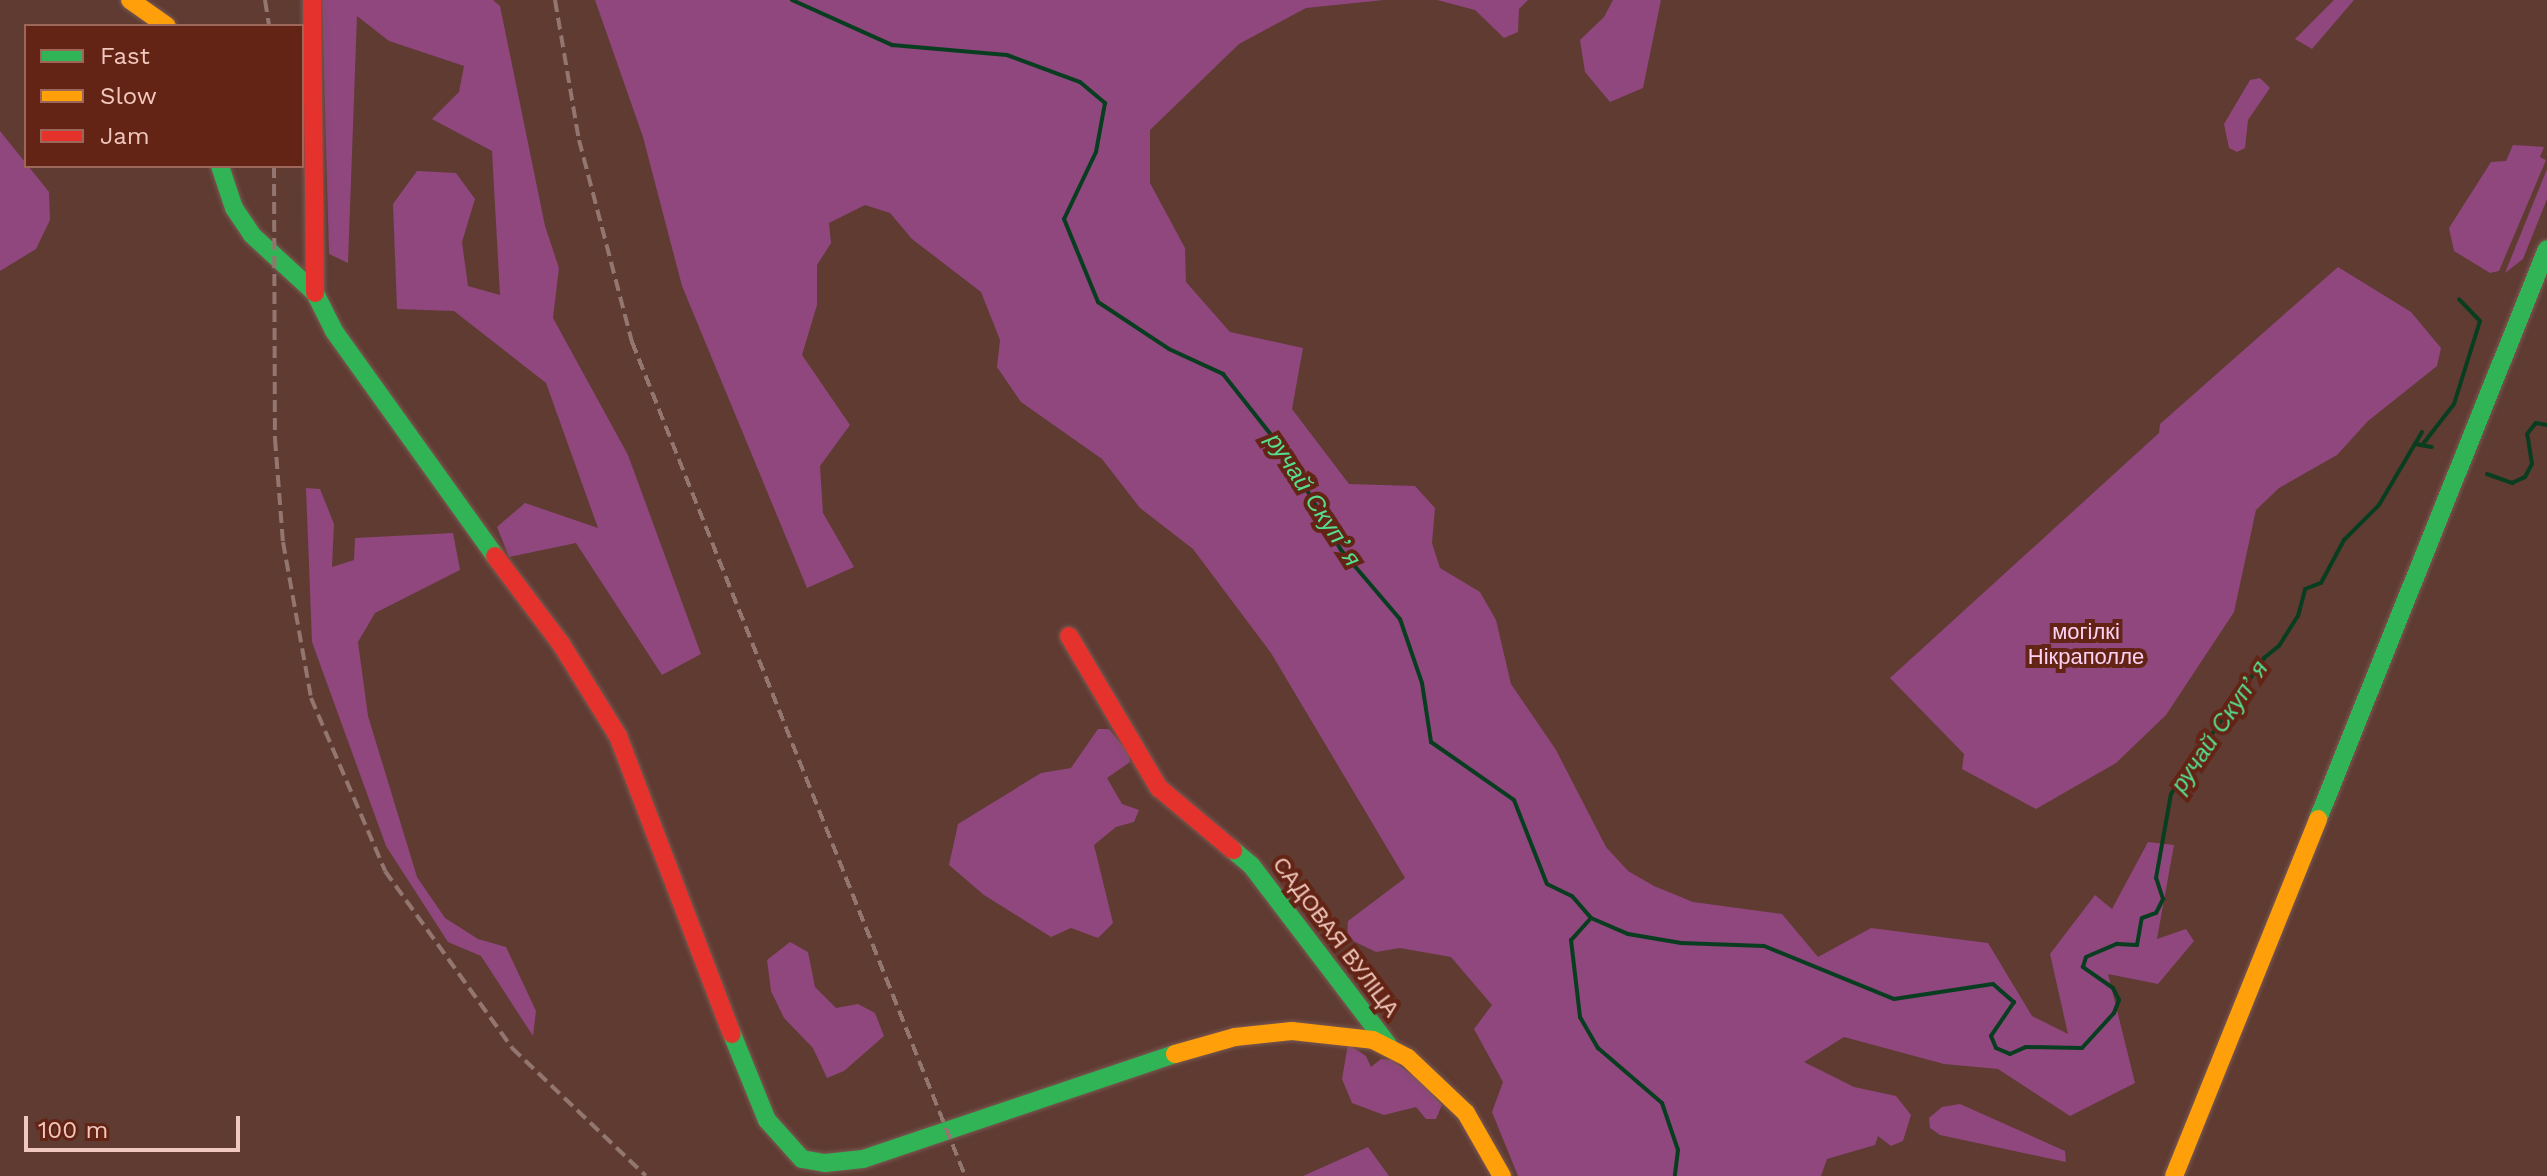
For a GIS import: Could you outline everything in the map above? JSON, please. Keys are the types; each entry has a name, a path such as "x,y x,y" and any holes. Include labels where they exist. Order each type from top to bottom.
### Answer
{"street":[{"path":"130,0 164,24"},
{"path":"312,0 315,293"},
{"path":"221,168 234,208 252,235 315,293"},
{"path":"2174,1176 2547,249"},
{"name":"САДОВАЯ ВУЛІЦА","path":"315,293 334,331 422,459 561,644 618,736 767,1120 802,1159 825,1163 863,1159 1091,1079 1235,1037 1333,1032 1388,1045"},
{"name":"САДОВАЯ ВУЛІЦА","path":"1069,636 1159,788 1251,865 1388,1045 1466,1113 1487,1142 1502,1176"}],"green space":[{"path":"322,0 493,0 500,6 545,226 559,268 553,318 628,455 701,654 662,675 576,543 509,557 497,527 525,503 598,528 546,383 454,311 397,309 393,204 417,171 456,173 475,199 462,242 468,286 500,295 492,151 432,119 459,92 464,66 389,41 357,16 348,263 329,254"},
{"path":"595,0 1384,0 1306,8 1239,44 1150,130 1150,183 1185,248 1186,282 1230,332 1303,348 1292,409 1349,484 1415,486 1435,508 1432,543 1440,568 1480,592 1496,620 1511,684 1556,750 1606,847 1628,871 1654,886 1693,902 1782,914 1818,957 1871,928 1988,943 2032,1016 2068,1034 2050,954 2095,895 2112,909 2148,842 2174,845 2157,939 2186,929 2194,941 2158,984 2108,974 2135,1083 2070,1116 1998,1069 1944,1064 1844,1037 1804,1062 1854,1087 1896,1096 1911,1115 1903,1141 1891,1146 1878,1136 1875,1145 1827,1159 1821,1176 1518,1176 1492,1112 1503,1082 1474,1029 1492,1005 1451,957 1400,948 1376,952 1347,938 1348,921 1405,878 1271,653 1193,549 1140,508 1102,459 1021,402 997,367 1000,340 981,292 912,239 890,213 865,205 829,223 831,243 817,265 817,305 802,355 850,425 820,466 823,513 854,567 807,588 682,286 643,137"},
{"path":"1437,0 1528,0 1519,9 1518,32 1504,38 1475,10"},
{"path":"1613,0 1661,0 1643,88 1610,102 1585,72 1580,40 1604,17"},
{"path":"2334,0 2354,0 2312,49 2295,39"},
{"path":"2260,78 2270,88 2248,120 2245,148 2237,152 2229,148 2224,124 2250,80"},
{"path":"0,131 24,161 24,168 30,168 49,192 50,220 36,249 0,271"},
{"path":"2513,145 2544,147 2540,157 2546,160 2499,271 2490,273 2454,251 2449,228 2491,162 2506,161"},
{"path":"2547,169 2547,199 2523,259 2505,273"},
{"name":"могілкі Нікраполле","path":"2338,267 2411,312 2441,348 2437,366 2368,421 2337,455 2279,488 2256,510 2234,612 2166,715 2116,763 2036,809 1962,769 1964,754 1890,678 2159,433 2160,424"},
{"path":"306,488 320,489 334,524 332,567 354,560 355,538 453,533 460,570 375,613 358,642 368,716 417,877 445,918 478,939 506,947 536,1011 533,1036 481,956 448,942 386,846 312,642"},
{"path":"1098,729 1109,729 1129,753 1130,762 1107,778 1122,804 1139,810 1134,822 1116,827 1094,845 1113,923 1098,938 1071,928 1051,937 984,895 949,865 958,824 1041,773 1071,768"},
{"path":"790,942 808,952 815,987 836,1008 858,1004 875,1013 884,1036 844,1071 827,1078 813,1048 784,1018 771,991 767,960"},
{"path":"1348,1044 1366,1056 1371,1067 1381,1059 1392,1060 1419,1080 1442,1105 1436,1119 1426,1119 1416,1107 1384,1115 1352,1103 1342,1079"},
{"path":"1960,1104 2065,1151 2066,1162 1940,1135 1930,1128 1929,1118 1942,1107"},
{"path":"1368,1147 1389,1176 1303,1176"}],"waterway":[{"name":"ручай Скупʼя","path":"792,0 892,45 1007,55 1080,82 1105,103 1096,152 1064,219 1098,302 1169,349 1223,374 1287,455 1341,550 1400,619 1422,683 1431,742 1514,800 1547,884 1572,896 1591,918 1628,934 1681,943 1764,946 1894,999 1993,984 2014,1002 1991,1036 1996,1048 2010,1054 2026,1047 2082,1048 2114,1013 2119,1000 2113,988 2083,967 2086,957 2117,944 2137,945 2142,918 2156,913 2163,899 2156,878 2171,794 2264,658 2279,646 2298,616 2305,589 2321,583 2344,540 2379,505 2415,444 2432,447"},
{"path":"2423,444 2454,404 2480,321 2459,299"},
{"name":"ручай Скупʼя","path":"2487,474 2512,483 2525,477 2532,464 2527,434 2536,423 2547,425"},
{"path":"2415,444 2422,432"},
{"path":"1591,918 1571,940 1580,1017 1598,1048 1662,1103 1678,1150 1675,1176"}],"railway":[{"path":"265,0 269,24"},
{"path":"555,0 579,140 632,342 965,1176"},
{"path":"274,168 275,439 283,542 311,698 385,871 512,1048 646,1176"}],"traffic: fast":[{"path":"221,168 234,208 252,235 315,293 334,331 495,556"},
{"path":"2318,819 2547,249"},
{"path":"1233,850 1251,865 1388,1045"},
{"path":"732,1034 767,1120 802,1159 825,1163 863,1159 1175,1054"}],"traffic: slow":[{"path":"130,0 164,24"},
{"path":"2174,1176 2318,819"},
{"path":"1175,1054 1235,1037 1292,1031 1373,1040 1408,1058 1466,1113 1502,1176"}],"traffic: jam":[{"path":"312,0 315,293"},
{"path":"495,556 561,644 618,736 732,1034"},
{"path":"1069,636 1159,788 1233,850"}]}
